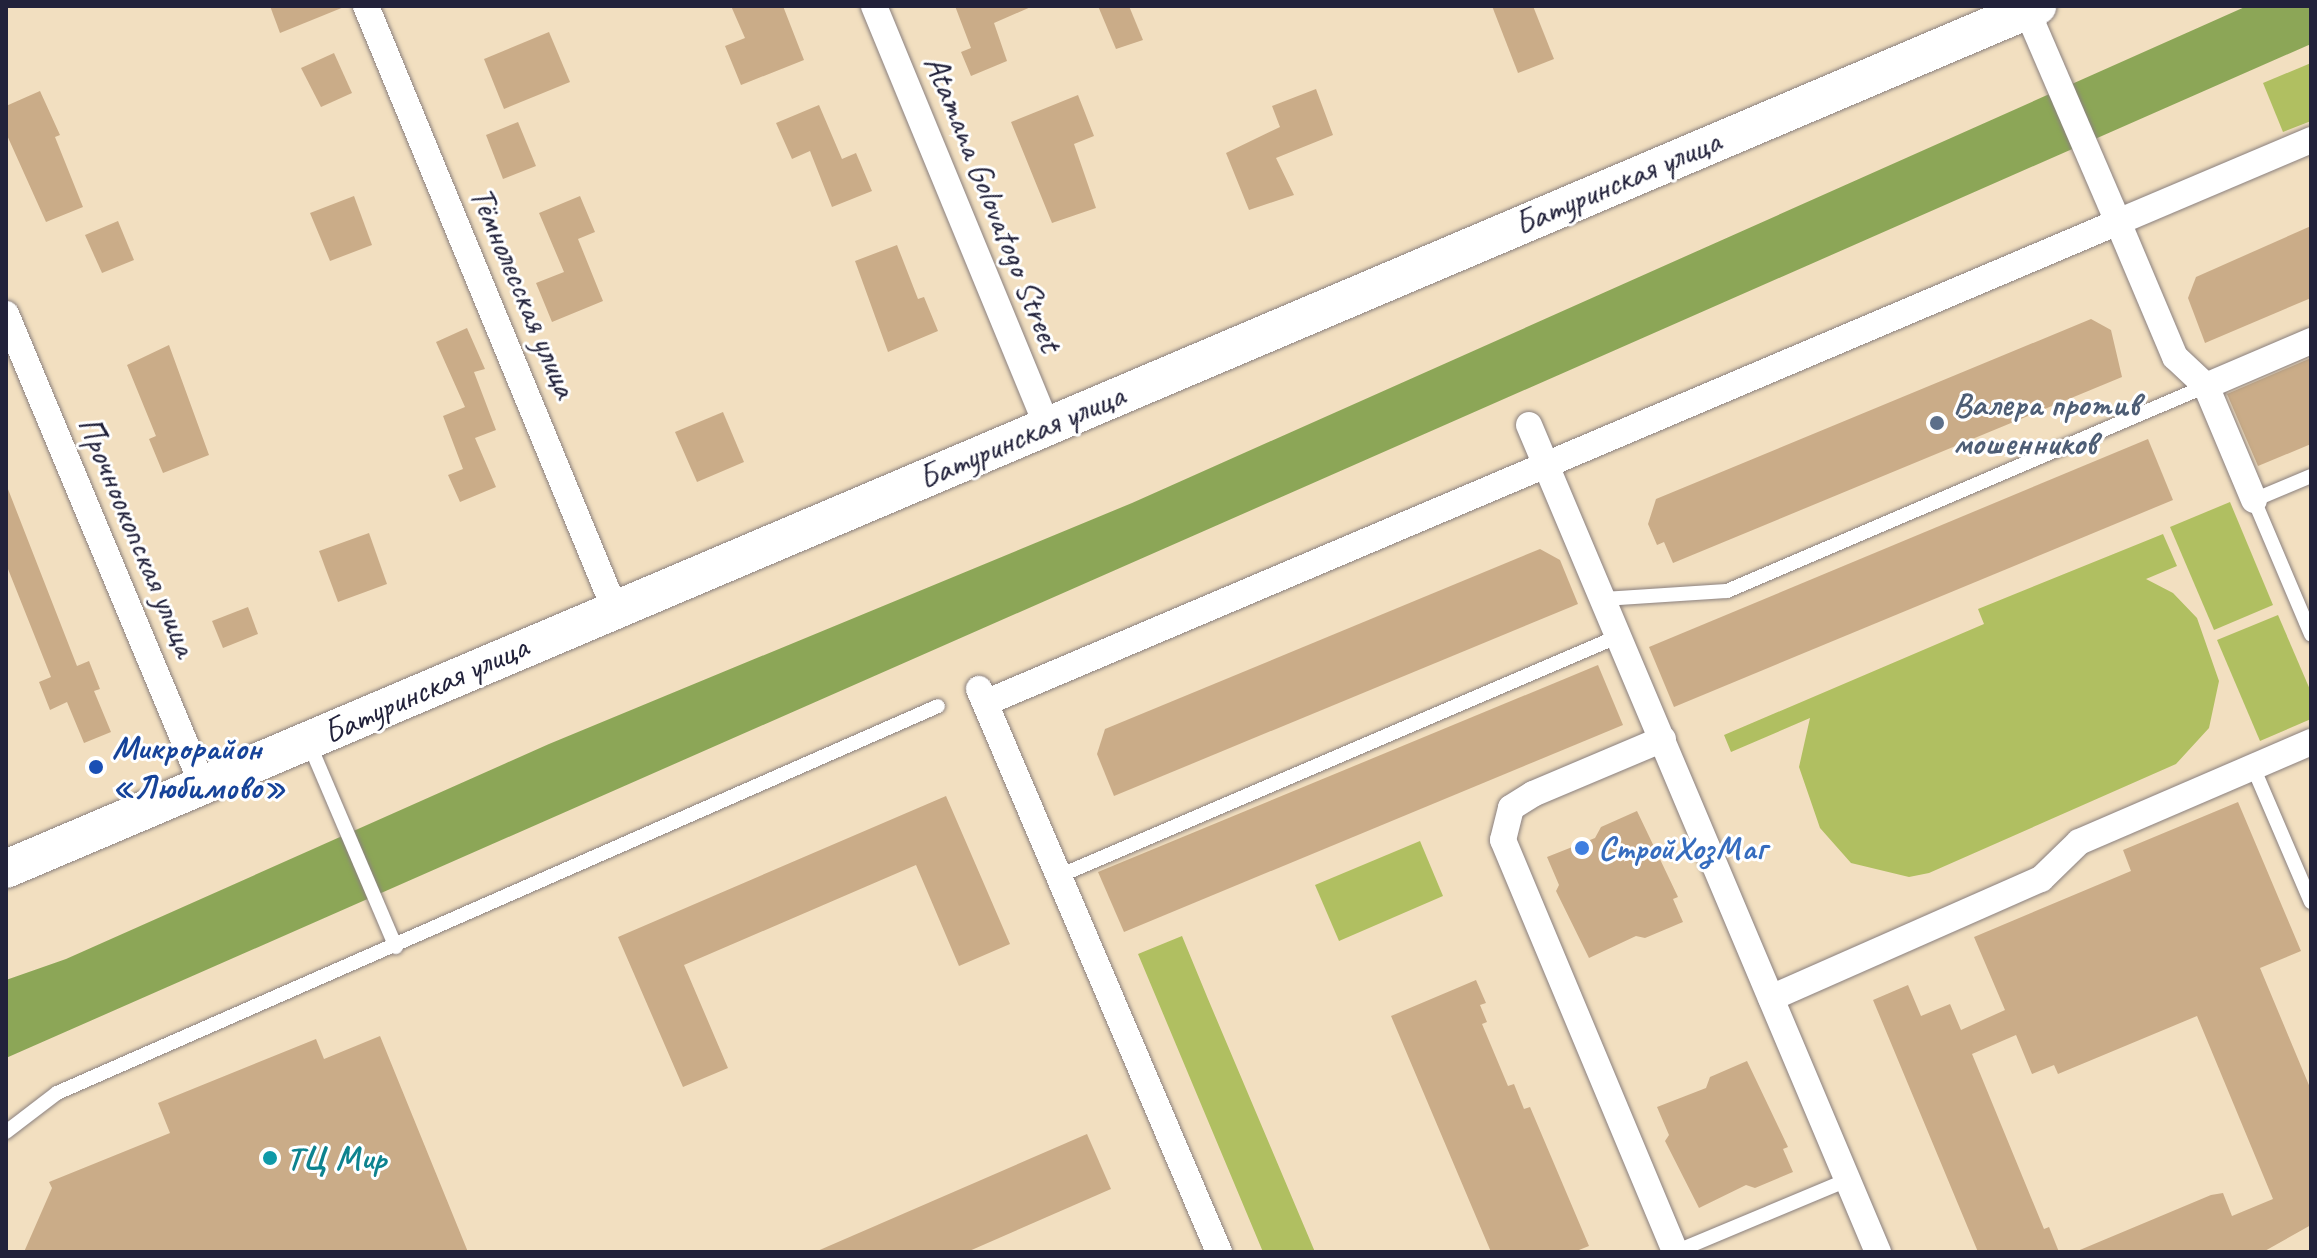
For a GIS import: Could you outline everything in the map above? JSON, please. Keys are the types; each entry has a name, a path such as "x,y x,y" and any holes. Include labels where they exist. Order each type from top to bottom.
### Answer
{"street":[{"name":"Тёмнолесская улица","path":"366,6 614,607"},
{"name":"Atamana Golovatogo Street","path":"874,6 1047,426"},
{"name":"Батуринская улица","path":"6,869 614,607 2032,8"},
{"path":"2032,8 2175,357 2206,386 2254,500"},
{"path":"1219,1252 982,696 1546,466 2311,140"},
{"name":"Прочноокопская улица","path":"6,314 203,786"},
{"path":"2206,386 2311,341"},
{"path":"1529,425 1878,1252"},
{"path":"1663,739 1533,794 1511,808 1503,840 1675,1252"},
{"path":"1771,998 2041,879 2079,842 2311,742"}],"lane":[{"path":"1603,599 1727,591 2206,386"},
{"path":"2311,476 2254,500 2311,634"},
{"path":"1059,876 1619,636"},
{"path":"6,1132 57,1093 396,947 938,706"},
{"path":"307,741 396,947"},
{"path":"2253,767 2311,902"},
{"path":"1675,1252 1847,1180"}],"green space":[{"path":"2247,6 2311,6 2311,44 6,1058 6,980 66,959 549,744 1132,503"},
{"path":"2311,63 2311,121 2283,132 2263,83"},
{"path":"2230,502 2273,605 2214,630 2170,527"},
{"path":"2163,534 2177,566 2146,579 2173,593 2197,618 2219,681 2209,728 2176,764 1929,873 1909,877 1851,863 1820,828 1799,767 1810,718 1731,752 1724,735 1984,624 1978,609"},
{"path":"2278,615 2311,692 2311,719 2260,741 2217,640"},
{"path":"1420,841 1443,896 1339,941 1315,885"},
{"path":"1182,936 1315,1252 1263,1252 1138,954"}],"building":[{"path":"270,6 344,6 344,7 280,33"},
{"path":"731,6 783,6 804,60 741,85 725,46 745,38"},
{"path":"955,6 1033,6 994,23 1007,61 971,76 961,52 971,48"},
{"path":"1098,6 1129,6 1143,40 1116,49"},
{"path":"1492,6 1533,6 1554,59 1518,73"},
{"path":"549,32 570,82 504,109 484,59"},
{"path":"334,53 352,93 321,107 301,68"},
{"path":"1316,89 1333,135 1276,158 1294,195 1249,210 1226,153 1280,127 1272,106"},
{"path":"40,91 60,135 55,137 83,207 46,222 6,133 6,106"},
{"path":"1078,95 1094,136 1074,144 1096,208 1052,223 1011,122"},
{"path":"819,105 842,159 856,153 872,191 832,207 810,151 792,159 776,123"},
{"path":"518,122 536,166 503,179 486,135"},
{"path":"354,196 372,245 330,261 310,213"},
{"path":"580,196 595,232 578,239 603,301 552,322 536,283 564,272 539,213"},
{"path":"118,221 134,260 102,273 85,235"},
{"path":"2311,226 2311,298 2205,343 2188,298 2196,277"},
{"path":"897,245 918,299 924,297 938,331 888,352 855,261"},
{"path":"2091,319 2111,330 2122,377 1673,563 1664,542 1657,545 1648,524 1656,499"},
{"path":"467,328 485,369 474,372 496,430 475,438 496,487 460,502 448,475 463,469 443,416 465,407 436,342"},
{"path":"169,345 209,455 163,473 149,439 156,436 127,365"},
{"path":"2311,358 2311,444 2258,466 2227,394"},
{"path":"723,412 744,462 697,482 675,432"},
{"path":"2148,439 2173,500 1674,707 1649,647"},
{"path":"6,484 77,666 89,661 100,689 94,691 111,732 84,743 67,702 50,710 39,682 51,677 6,564"},
{"path":"369,533 387,584 338,602 319,551"},
{"path":"1540,549 1560,560 1578,604 1114,796 1097,754 1105,729"},
{"path":"248,607 258,634 223,648 212,621"},
{"path":"1598,665 1623,725 1124,932 1098,872"},
{"path":"946,796 1010,944 959,966 916,865 684,965 728,1068 683,1087 618,937"},
{"path":"2238,802 2301,951 2260,968 2311,1090 2311,1225 2263,1252 2075,1252 2211,1195 2223,1193 2232,1216 2273,1199 2197,1016 2058,1074 2054,1065 2032,1074 2016,1035 1972,1054 2044,1229 2049,1227 2059,1252 1978,1252 1873,1000 1908,985 1921,1016 1950,1004 1961,1030 2005,1010 1974,937 2131,871 2123,850"},
{"path":"1637,811 1678,897 1673,899 1683,922 1645,938 1636,936 1589,958 1556,891 1559,885 1547,857 1595,838 1601,827"},
{"path":"1476,980 1486,1003 1480,1005 1487,1022 1482,1024 1508,1086 1514,1084 1524,1109 1530,1107 1589,1246 1574,1252 1491,1252 1391,1016"},
{"name":"ТЦ Мир","path":"380,1036 468,1252 24,1252 52,1188 49,1182 170,1133 158,1103 316,1039 324,1059"},
{"path":"1747,1061 1788,1147 1783,1149 1793,1172 1755,1188 1746,1185 1699,1208 1665,1141 1669,1135 1657,1107 1706,1088 1710,1077"},
{"path":"1087,1134 1111,1189 967,1252 815,1252"}],"place":[{"name":"Валера против мошенников","path":"1937,423"},
{"name":"Микрорайон «Любимово»","path":"96,767"},
{"name":"СтройХозМаг","path":"1582,848"},
{"name":"ТЦ Мир","path":"270,1158"}]}
